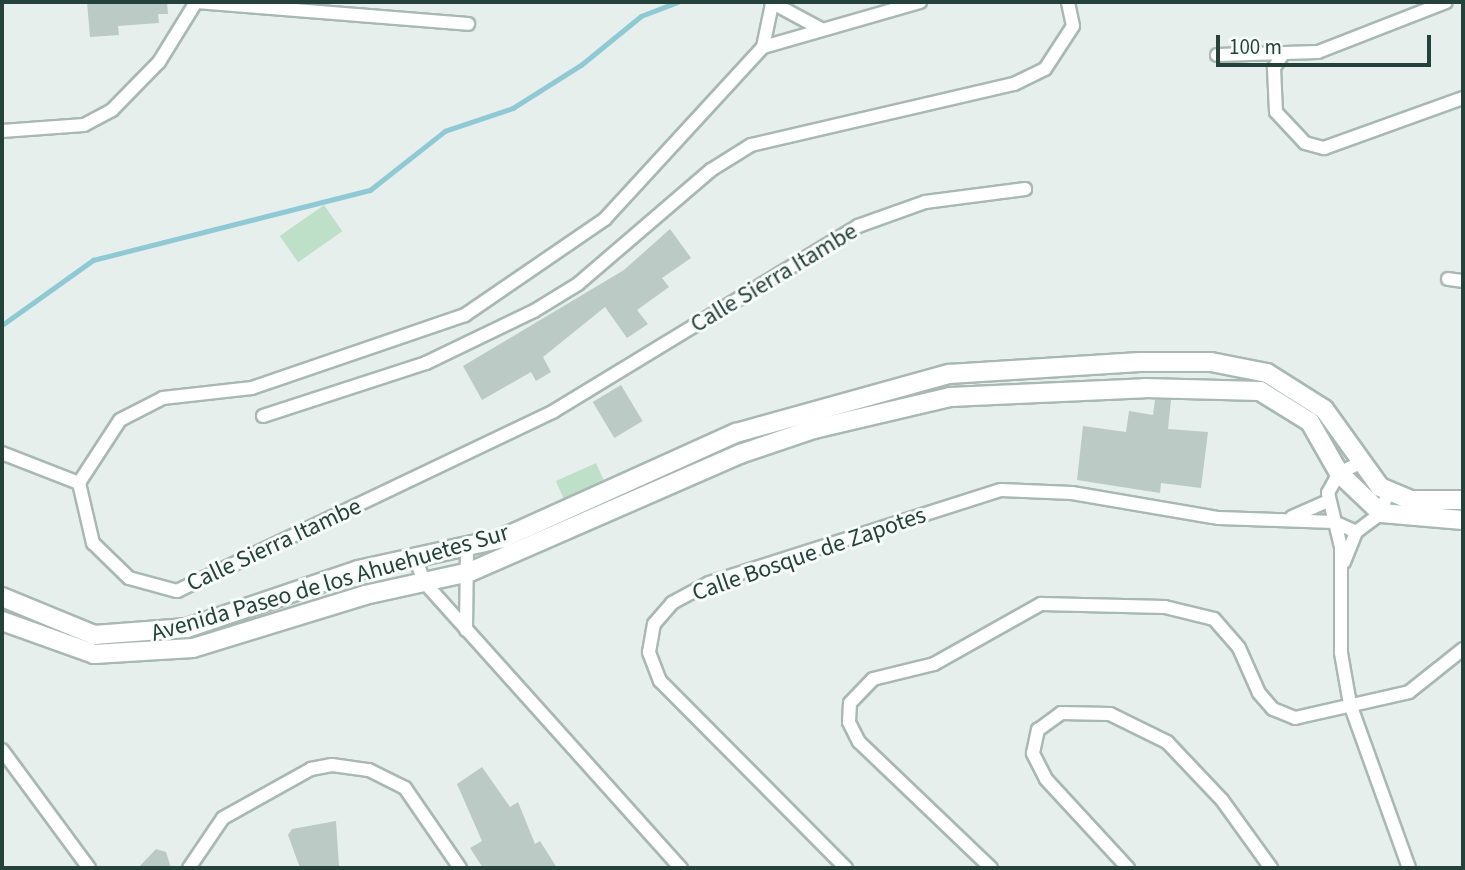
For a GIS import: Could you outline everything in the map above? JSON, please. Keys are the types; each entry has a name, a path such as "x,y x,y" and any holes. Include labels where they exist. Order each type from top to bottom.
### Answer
{"street":[{"path":"2,131 83,125 138,88 196,2 468,24"},
{"path":"2,453 79,483 113,426 151,402 252,388 430,329 499,295 615,209 764,47 920,2"},
{"path":"263,416 426,363 534,311 617,254 711,170 751,145 1014,85 1045,69 1073,26 1068,2"},
{"path":"1217,55 1283,54 1338,47 1446,2"},
{"path":"764,47 772,3 821,29"},
{"path":"1283,54 1274,68 1276,112 1305,143 1324,148 1463,98"},
{"name":"Calle Sierra Itambe","path":"79,483 83,520 101,554 129,578 177,591 554,411 858,226 925,202 1025,189"},
{"path":"1448,279 1463,281"},
{"name":"Avenida Paseo de los Ahuehuetes Sur","path":"2,597 94,635 134,637 187,628 326,580 415,557 467,548 736,433 949,374 1140,362 1211,362 1267,373 1315,400 1359,464 1388,491 1410,500 1463,500"},
{"name":"Avenida Paseo de los Ahuehuetes Sur","path":"2,621 64,647 138,656 193,648 424,582 470,572 740,454 814,429 950,397 1145,388 1260,391 1310,422 1339,473 1381,513"},
{"path":"1359,464 1339,473 1328,501 1334,522 1340,572 1350,704 1409,868"},
{"name":"Calle Bosque de Zapotes","path":"846,868 660,681 649,652 654,624 672,603 709,583 1001,490 1072,492 1219,518 1292,517 1334,522 1356,532"},
{"path":"1340,572 1356,532 1381,513 1388,491"},
{"name":"Calle Bosque de Zapotes","path":"1292,517 1328,501"},
{"path":"1381,513 1463,520"},
{"path":"466,630 470,572 467,548"},
{"path":"415,557 424,582 681,868"},
{"path":"991,868 859,742 849,722 850,703 873,679 934,664 1041,604 1165,607 1214,620 1228,633 1273,709 1295,718 1320,717 1350,704 1409,692 1463,649"},
{"path":"1128,868 1046,779 1033,754 1038,730 1060,713 1110,713 1167,742 1222,800 1271,868"},
{"path":"2,751 89,868"},
{"path":"189,868 223,818 311,769 332,765 369,770 405,788 460,868"}],"green space":[{"path":"324,205 342,231 298,262 280,236"},
{"path":"596,463 605,483 565,501 556,481"}],"building":[{"path":"87,2 167,2 168,14 158,14 159,23 118,26 119,35 90,37"},
{"path":"670,229 691,258 662,278 669,287 637,310 648,324 627,338 605,307 543,357 551,372 536,381 531,372 482,400 463,366 624,270"},
{"path":"621,385 643,421 614,438 593,402"},
{"path":"1155,400 1171,400 1168,429 1208,432 1201,488 1161,483 1160,493 1077,480 1083,426 1126,432 1129,411 1153,415"},
{"path":"482,767 510,807 518,802 535,844 540,841 557,868 483,868 470,848 482,841 457,784"},
{"path":"336,821 339,866 300,868 288,835 292,829"},
{"path":"156,849 166,852 171,868 138,868"}],"waterway":[{"path":"2,325 93,260 370,190 445,131 513,108 581,65 641,16 677,2"}]}
